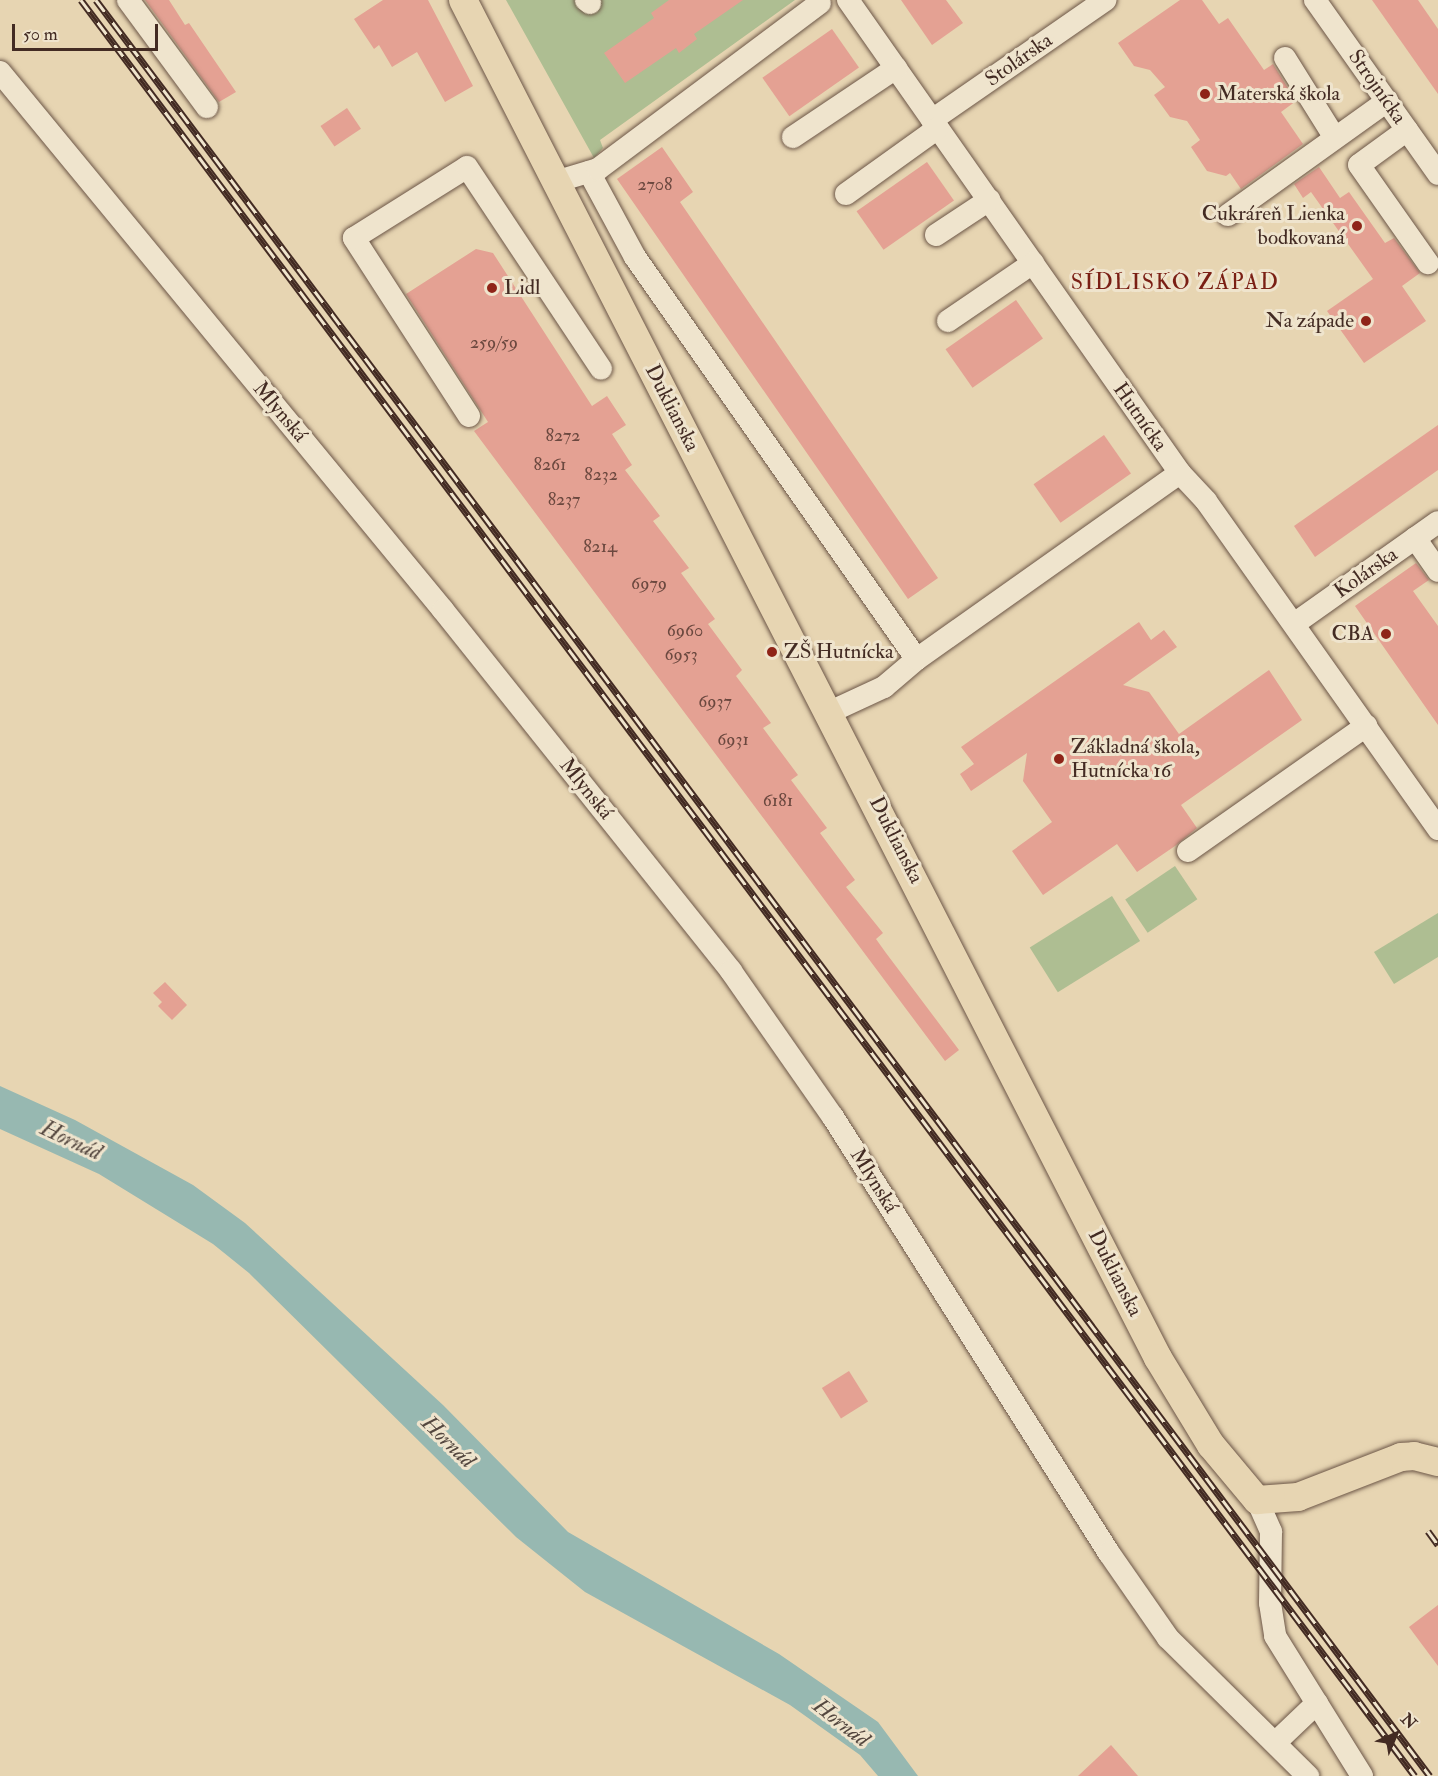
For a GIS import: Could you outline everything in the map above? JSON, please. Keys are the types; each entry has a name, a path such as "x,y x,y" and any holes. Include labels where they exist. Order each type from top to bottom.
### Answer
{"main road":[{"name":"Duklianska","path":"464,0 555,182 830,712 1158,1358 1211,1445 1257,1500"},
{"path":"1257,1500 1298,1497 1401,1457 1435,1456"}],"street":[{"path":"128,0 207,107"},
{"name":"Hutnícka","path":"848,0 1180,473 1206,501 1438,829"},
{"name":"Stolárska","path":"846,194 935,124 1105,0"},
{"name":"Strojnícka","path":"1315,0 1438,174"},
{"path":"555,182 589,172 692,101 820,3"},
{"path":"1285,58 1335,138"},
{"path":"793,137 896,68"},
{"name":"Mlynská","path":"0,72 443,610 731,971 833,1117 1109,1553 1168,1638 1308,1776"},
{"path":"1228,215 1386,101"},
{"path":"1407,130 1359,165 1428,264"},
{"path":"469,416 354,238 467,167 601,369"},
{"path":"589,172 635,257 917,659"},
{"path":"936,235 988,200"},
{"path":"948,321 1033,263"},
{"path":"830,712 884,687 917,659 1180,473"},
{"name":"Kolárska","path":"1294,624 1438,522"},
{"path":"1415,538 1438,571"},
{"path":"1188,851 1366,726"},
{"path":"1257,1500 1271,1532 1273,1629 1283,1652 1362,1776"},
{"path":"1275,1743 1317,1703"}],"green space":[{"path":"506,0 795,0 600,140 603,148 594,158"},
{"path":"1175,866 1197,899 1148,933 1125,900"},
{"path":"1112,896 1140,941 1058,992 1030,947"},
{"path":"1438,913 1438,957 1394,984 1374,952"}],"water":[{"name":"Hornád","path":"0,1086 75,1120 193,1185 245,1223 443,1405 568,1532 779,1654 878,1722 918,1776 878,1776 860,1755 790,1705 585,1592 516,1537 249,1273 213,1244 99,1174 0,1129"}],"building":[{"path":"145,0 169,0 185,25 189,23 236,92 219,102"},
{"path":"383,0 428,0 473,86 445,102 417,52 392,67 379,45 374,49 354,19"},
{"path":"669,0 743,0 694,34 697,39 679,53 676,48 625,83 604,53 654,18 651,13"},
{"path":"901,0 946,0 963,23 932,45"},
{"name":"Materská škola","path":"1180,0 1202,0 1219,24 1228,18 1264,70 1273,64 1296,101 1281,112 1303,144 1241,189 1230,173 1226,176 1207,171 1191,147 1200,140 1187,121 1170,117 1154,95 1165,87 1150,70 1134,66 1118,43"},
{"path":"1372,0 1418,0 1438,29 1438,94"},
{"path":"832,29 859,68 789,116 762,78"},
{"path":"347,108 361,129 334,147 320,126"},
{"path":"662,147 693,192 680,202 938,578 908,599 617,179"},
{"path":"927,162 954,201 884,250 857,211"},
{"path":"1319,167 1340,198 1349,192 1385,243 1394,238 1420,273 1402,286 1426,321 1364,363 1327,311 1373,279 1311,192 1303,198 1294,184"},
{"path":"476,249 493,253 592,406 607,396 626,425 612,434 632,465 625,470 660,516 653,521 689,568 681,573 715,619 708,624 742,670 736,676 771,723 763,728 798,775 791,780 827,828 820,833 855,880 846,887 883,933 876,939 959,1050 945,1061 474,431 488,422 406,294"},
{"path":"1016,300 1043,339 973,388 946,349"},
{"path":"1438,425 1438,470 1315,557 1294,526"},
{"path":"1104,435 1131,474 1061,523 1034,484"},
{"path":"1416,563 1429,580 1413,591 1438,626 1438,725 1355,606"},
{"name":"Základná škola, Hutnícka 16","path":"1139,622 1151,640 1164,630 1177,647 1123,685 1149,692 1179,734 1269,670 1302,720 1181,805 1197,828 1137,872 1117,844 1043,895 1012,851 1052,822 1023,781 1027,753 971,791 960,774 974,764 961,747"},
{"path":"165,982 187,1005 172,1020 158,1006 162,1002 153,993"},
{"path":"849,1371 868,1402 841,1418 822,1388"},
{"path":"1438,1605 1438,1666 1409,1627"},
{"path":"1111,1745 1138,1776 1078,1776"}],"railway":[{"path":"81,0 1415,1776"},
{"path":"96,0 1430,1776"},
{"path":"1428,1531 1438,1545"}],"place":[{"name":"Materská škola","path":"1205,94"},
{"name":"Cukráreň Lienka bodkovaná","path":"1357,226"},
{"name":"Lidl","path":"492,288"},
{"name":"Na západe","path":"1366,321"},
{"name":"CBA","path":"1386,634"},
{"name":"ZŠ Hutnícka","path":"772,652"},
{"name":"Základná škola, Hutnícka 16","path":"1059,759"}],"district":[{"name":"SÍDLISKO ZÁPAD","path":"1175,283"}]}
